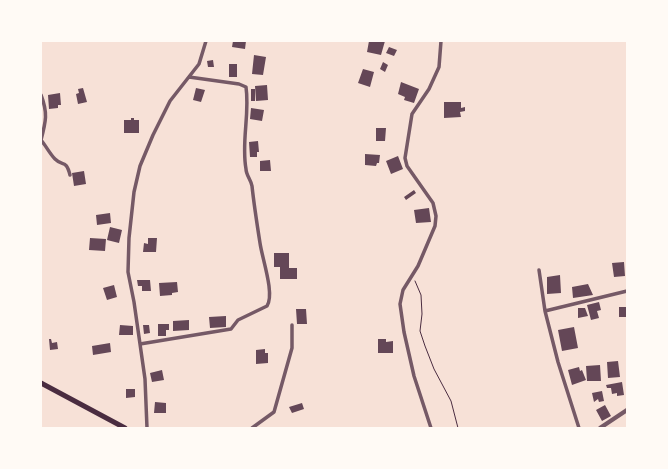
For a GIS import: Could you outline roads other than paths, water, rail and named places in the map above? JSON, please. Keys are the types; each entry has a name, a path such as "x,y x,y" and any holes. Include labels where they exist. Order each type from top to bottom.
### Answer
{"main road":[{"path":"41,383 125,428"}],"street":[{"path":"147,428 145,379 134,302 128,272 129,238 134,192 140,166 153,135 170,101 198,64 206,41"},
{"path":"431,428 414,376 404,332 400,304 403,290 418,266 435,226 436,216 433,203 407,166 405,158 412,114 429,88 439,67 441,41"},
{"path":"140,344 231,329 238,320 267,306 269,302 268,279 260,244 256,209 252,196 252,184 246,170 246,87 239,84 189,77"},
{"path":"41,95 46,108 46,122 41,140 56,160 68,167 70,176"},
{"path":"539,270 545,312 558,362 579,428"},
{"path":"545,312 627,290"},
{"path":"252,428 274,412 292,348 292,325"},
{"path":"600,428 627,410"}]}
